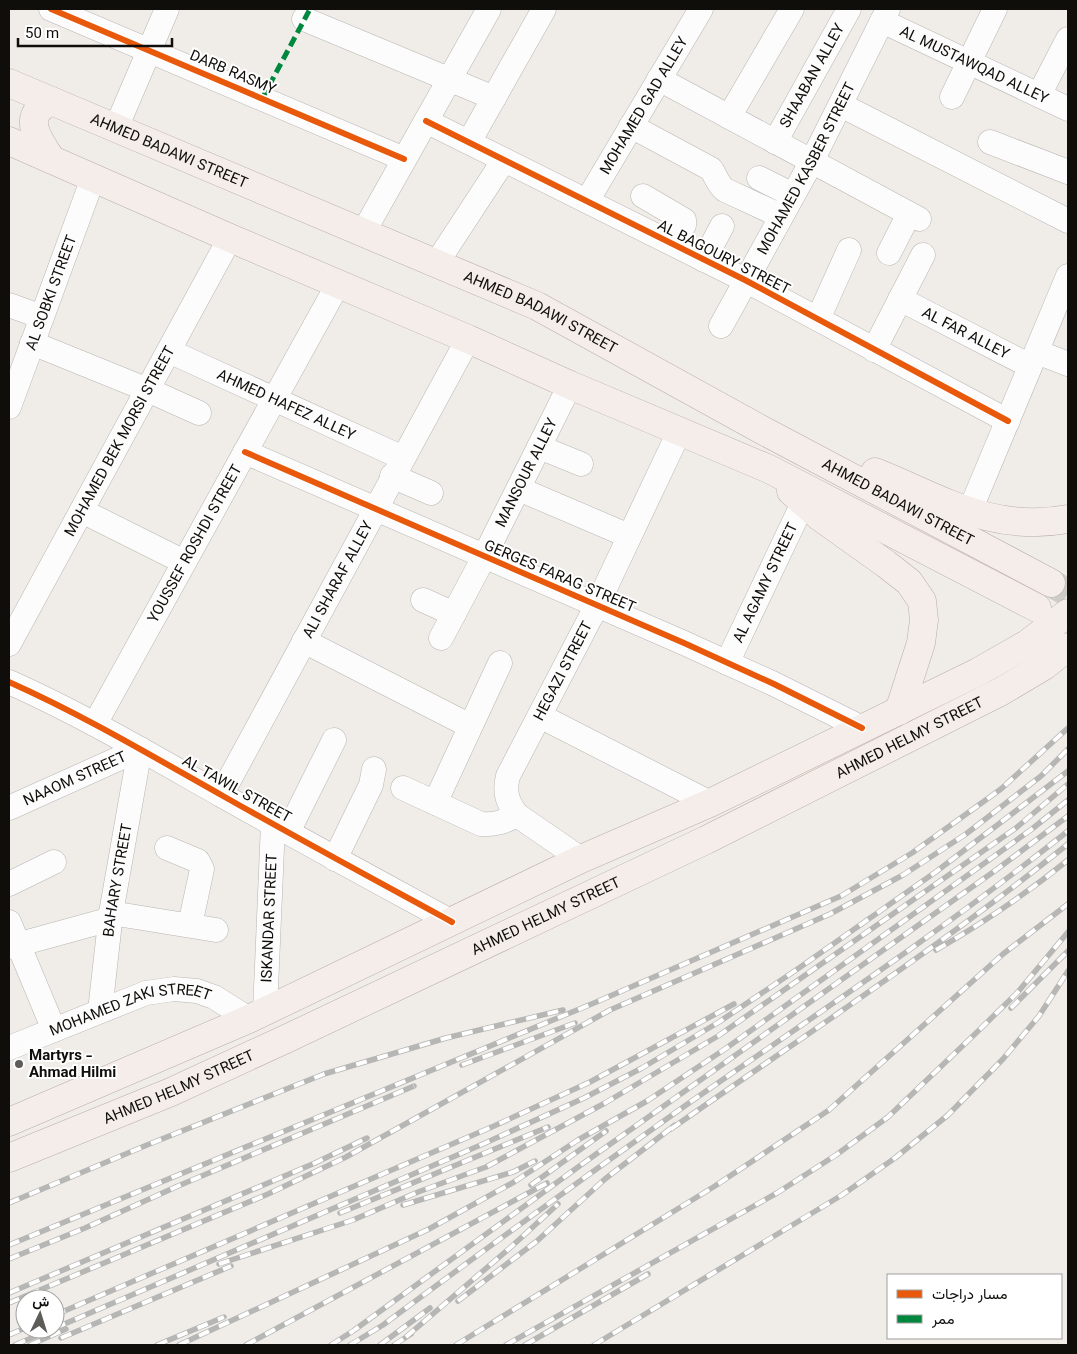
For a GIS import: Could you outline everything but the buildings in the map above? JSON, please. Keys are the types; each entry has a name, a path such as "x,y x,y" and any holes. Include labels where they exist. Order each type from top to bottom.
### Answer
{"main road":[{"name":"AHMED BADAWI STREET","path":"9,83 538,306 762,430 1051,583"},
{"path":"51,101 38,109 33,123 37,138 51,159"},
{"name":"AHMED BADAWI STREET","path":"9,140 230,238 769,469 1037,608"},
{"path":"762,430 777,429 793,433 858,465 969,512 993,519 1022,523 1068,519"},
{"path":"769,469 803,503 909,582 922,602 924,620 921,643 899,710"},
{"name":"AHMED HELMY STREET","path":"9,1122 257,1016 580,859 710,804 978,672 1027,644 1068,613"},
{"name":"AHMED HELMY STREET","path":"9,1158 171,1092 714,836 1000,692 1044,666 1068,647"},
{"path":"158,1059 171,1092"}],"street":[{"name":"DARB RASMY","path":"51,9 404,159"},
{"path":"116,128 168,9"},
{"path":"363,233 488,9"},
{"path":"469,142 544,9"},
{"name":"MOHAMED GAD ALLEY","path":"587,201 701,9"},
{"path":"729,117 792,9"},
{"name":"SHAABAN ALLEY","path":"775,142 849,9"},
{"path":"952,97 995,9"},
{"name":"AL MUSTAWQAD ALLEY","path":"885,15 969,62 1068,109"},
{"name":"MOHAMED KASBER STREET","path":"721,326 812,162 885,15"},
{"path":"304,19 494,98"},
{"path":"1039,95 1068,38"},
{"path":"659,79 914,216 889,253"},
{"path":"841,105 1068,221"},
{"name":"AL BAGOURY STREET","path":"426,120 745,280 1008,421"},
{"path":"631,126 711,169 719,184 725,190 781,216"},
{"path":"990,142 1068,172"},
{"path":"436,264 504,160"},
{"name":"AL SOBKI STREET","path":"9,407 93,178"},
{"path":"759,178 793,194"},
{"path":"643,196 684,222 674,244"},
{"path":"704,260 722,226"},
{"name":"MOHAMED BEK MORSI STREET","path":"9,644 230,238"},
{"path":"818,319 849,250"},
{"path":"874,350 923,255"},
{"path":"969,512 1034,359 1062,308 1068,276"},
{"name":"YOUSSEF ROSHDI STREET","path":"95,724 338,284"},
{"name":"AL FAR ALLEY","path":"900,299 1034,359 1068,364"},
{"path":"9,305 42,317"},
{"name":"ALI SHARAF ALLEY","path":"221,795 468,339"},
{"path":"32,343 199,413"},
{"name":"AHMED HAFEZ ALLEY","path":"169,351 274,399 398,467 430,493"},
{"name":"MANSOUR ALLEY","path":"440,638 484,557 570,385"},
{"name":"HEGAZI STREET","path":"580,859 517,815 510,807 506,797 508,776 597,605 680,430"},
{"path":"539,447 581,464"},
{"name":"GERGES FARAG STREET","path":"246,452 728,663 862,728"},
{"path":"518,488 630,536"},
{"name":"AL AGAMY STREET","path":"728,663 803,503"},
{"path":"82,511 184,562"},
{"path":"423,600 454,614"},
{"path":"304,641 470,726"},
{"path":"435,803 500,663"},
{"name":"AL TAWIL STREET","path":"9,682 95,724 335,859 452,922"},
{"path":"540,716 710,804"},
{"path":"280,828 334,740"},
{"name":"NAAOM STREET","path":"9,808 140,749"},
{"name":"BAHARY STREET","path":"100,1011 111,916 140,749"},
{"path":"335,859 371,785 374,769"},
{"path":"403,788 481,824 495,825 517,815"},
{"name":"ISKANDAR STREET","path":"257,1016 280,828"},
{"path":"166,848 198,861 202,869 190,925"},
{"path":"9,884 54,862"},
{"path":"13,946 111,916 190,925 216,930"},
{"path":"9,922 13,946 54,1030"},
{"name":"MOHAMED ZAKI STREET","path":"9,1048 146,993 174,989 197,991 257,1016"}],"tunnel":[{"path":"1051,583 1068,593"}],"railway":[{"path":"9,1245 594,1003 841,896 912,853 1001,789 1068,728"},
{"path":"9,1303 268,1194 346,1157 610,1010 830,914 903,875 966,834 1041,776 1068,749"},
{"path":"65,1324 483,1144 584,1098 642,1068 719,1022 799,968 937,871 1068,771"},
{"path":"219,1264 353,1220 418,1192 486,1167 605,1103 718,1036 1016,828 1068,784"},
{"path":"179,1345 429,1229 514,1182 578,1140 647,1101 725,1049 1032,829 1068,800"},
{"path":"331,1345 996,870 1068,816"},
{"path":"350,1345 383,1325 650,1130 928,936 1068,831"},
{"path":"671,1129 922,954 1068,844"},
{"path":"936,950 1004,908 1068,860"},
{"path":"456,1345 715,1186 829,1110 1003,954 1068,904"},
{"path":"506,1345 777,1193 836,1155 888,1117 1017,993 1068,932"},
{"path":"1011,1008 1068,951"},
{"path":"594,1345 842,1195 895,1158 948,1115 1003,1059 1039,1016 1068,971"},
{"path":"65,1311 494,1126 590,1082 734,1004"},
{"path":"9,1203 324,1074 446,1038 563,1010"},
{"path":"462,1065 575,1023"},
{"path":"9,1259 414,1086"},
{"path":"458,1301 537,1241 605,1179 675,1125"},
{"path":"340,1213 548,1127"},
{"path":"531,1185 606,1131"},
{"path":"9,1293 315,1163 367,1138"},
{"path":"403,1205 513,1172 535,1161"},
{"path":"246,1345 547,1183"},
{"path":"406,1337 558,1204"},
{"path":"65,1336 231,1266"},
{"path":"525,1345 648,1274"},
{"path":"380,1345 430,1308"},
{"path":"157,1345 224,1317"},
{"path":"30,1345 66,1329"},
{"path":"9,1335 15,1332"},
{"path":"394,1345 411,1334"},
{"path":"15,1345 29,1339"}],"marked path":[{"path":"262,99 310,9"}],"cycle path":[{"path":"51,9 404,159"},
{"path":"426,121 745,280 1008,421"},
{"path":"245,452 684,643 774,684 862,728"},
{"path":"9,682 117,736 452,922"}],"place":[{"name":"Martyrs - Ahmad Hilmi","path":"19,1064"}]}
